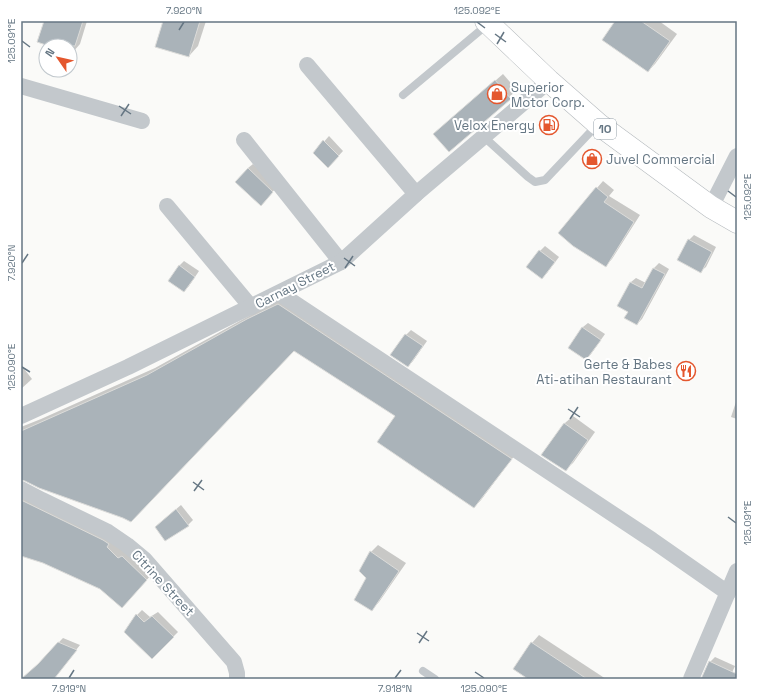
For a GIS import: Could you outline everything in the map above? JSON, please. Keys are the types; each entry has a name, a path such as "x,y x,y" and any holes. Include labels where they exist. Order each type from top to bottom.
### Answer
{"highway":[{"name":"10","path":"487,22 598,124 711,207 737,222"}],"street":[{"path":"307,65 416,194"},
{"name":"Carnay Street","path":"21,416 128,368 341,262 416,194 550,81"},
{"path":"21,86 142,121"},
{"path":"244,140 341,262"},
{"path":"711,207 737,156"},
{"path":"167,206 251,307"},
{"path":"279,293 652,540 728,593"},
{"name":"Citrine Street","path":"21,489 108,532 145,560 234,662 237,679"},
{"path":"691,679 737,571"}],"lane":[{"path":"402,95 487,22"},
{"path":"484,137 528,178 535,182 545,180 598,124"},
{"path":"422,671 435,679"}],"building":[{"path":"44,21 83,21 78,38 38,38"},
{"path":"163,21 200,21 189,57 155,47"},
{"path":"615,21 641,21 670,41 648,72 602,40"},
{"path":"495,80 511,99 449,152 433,134"},
{"path":"323,140 339,156 328,168 313,153"},
{"path":"248,168 273,192 261,206 235,182"},
{"path":"596,187 608,197 604,202 634,222 606,267 573,246 558,233"},
{"path":"688,239 712,252 701,273 677,260"},
{"path":"539,250 555,262 542,279 526,267"},
{"path":"179,265 195,277 184,292 168,281"},
{"path":"653,268 665,274 637,325 624,318 628,312 617,306 630,282 642,288"},
{"path":"278,304 512,459 474,508 377,442 395,416 294,351 131,522 21,480 21,431 147,375 247,319"},
{"path":"582,327 601,340 586,360 568,348"},
{"path":"405,334 423,346 408,367 390,355"},
{"path":"564,423 588,440 566,471 541,455"},
{"path":"21,500 103,540 109,544 107,547 118,558 122,556 147,580 122,608 100,589 43,563 21,556"},
{"path":"176,509 189,526 165,541 155,527"},
{"path":"370,551 399,571 372,611 354,600 366,578 359,571"},
{"path":"136,614 144,622 152,616 174,637 152,659 124,632"},
{"path":"58,642 77,650 54,679 21,679 38,664"},
{"path":"531,642 587,679 528,679 513,669"},
{"path":"709,661 737,674 737,679 701,679"}],"place":[{"name":"Superior Motor Corp.","path":"497,94"},
{"name":"Velox Energy","path":"549,125"},
{"name":"Juvel Commercial","path":"592,159"},
{"name":"Gerte & Babes Ati-atihan Restaurant","path":"686,371"}]}
